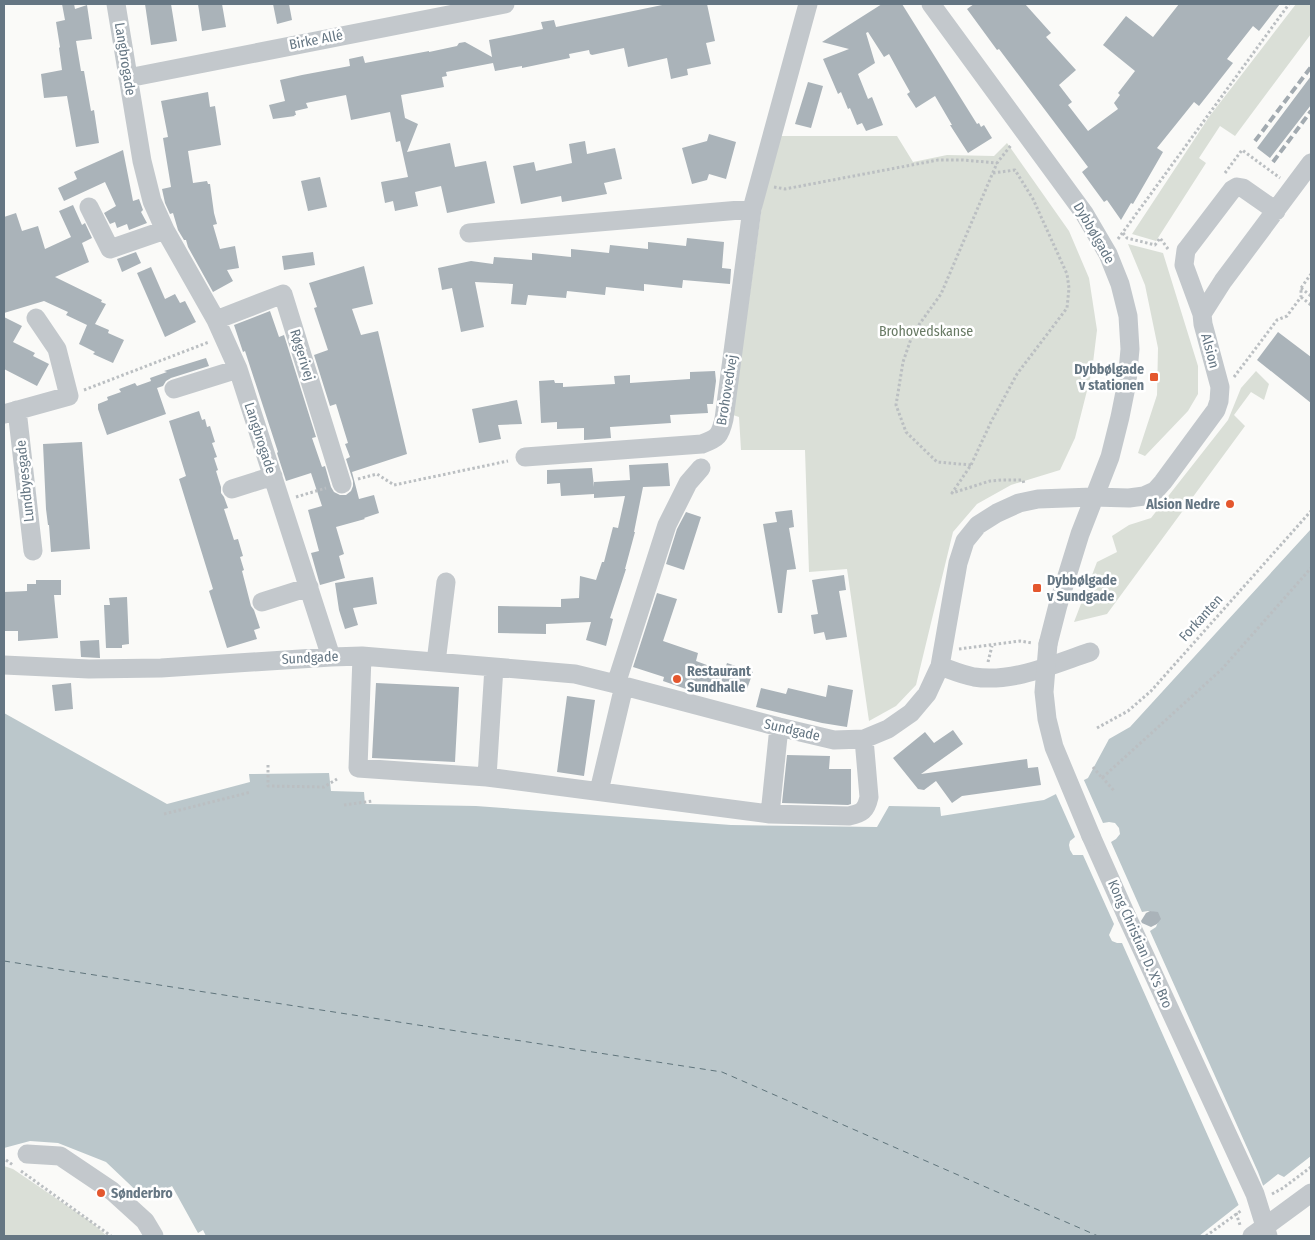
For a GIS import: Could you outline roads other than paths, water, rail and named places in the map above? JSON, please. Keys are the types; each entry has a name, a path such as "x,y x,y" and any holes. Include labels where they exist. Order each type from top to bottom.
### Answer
{"street":[{"name":"Langbrogade","path":"116,4 142,162 152,201 164,230 220,328 238,369 331,657"},
{"name":"Birke Allé","path":"128,78 505,4"},
{"name":"Brohovedvej","path":"525,457 702,444 714,440 722,430 752,209 808,4"},
{"name":"Dybbølgade","path":"931,4 1084,212 1108,254 1120,284 1128,316 1130,349 1127,382 1120,417 1110,458 1080,534 1048,644"},
{"name":"Alsion","path":"1093,497 1129,498 1144,496 1154,491 1163,482 1216,410 1220,387 1202,314 1223,281 1311,163"},
{"path":"1202,314 1184,265 1186,250 1232,190 1243,188 1276,212"},
{"path":"90,207 110,248 164,230"},
{"path":"469,233 752,209"},
{"name":"Røgerivej","path":"220,328 283,294 342,484"},
{"name":"Lundbyesgade","path":"33,551 10,412 69,396 57,349 36,318"},
{"path":"174,389 238,369"},
{"path":"599,791 620,685 667,525 688,483 701,468"},
{"path":"232,489 273,476"},
{"name":"Sundgade","path":"4,665 89,669 143,668 362,656 436,662 575,674 834,740 864,739 888,729 911,713 927,694 940,666 958,563 965,541 978,525 996,513 1019,503 1038,499 1093,497"},
{"path":"436,662 446,582"},
{"path":"262,602 309,587"},
{"name":"Kong Christian D. X's Bro","path":"1048,644 1044,692 1047,719 1054,747 1127,917 1255,1194 1268,1236"},
{"path":"940,666 973,677 1016,676 1090,652"},
{"path":"362,656 358,768 487,776 770,814 849,816 860,813 867,806 869,797 864,739"},
{"path":"487,776 494,667"},
{"path":"770,814 779,727"},
{"path":"20,1163 60,1156 112,1191 145,1221 154,1236"},
{"path":"1252,1236 1309,1199"}],"railway":[{"path":"1255,141 1311,67"},
{"path":"1273,162 1311,111"}],"place":[{"name":"Dybbølgade v stationen","path":"1154,377"},
{"name":"Alsion Nedre","path":"1230,504"},
{"name":"Dybbølgade v Sundgade","path":"1037,588"},
{"name":"Restaurant Sundhalle","path":"677,679"},
{"name":"Sønderbro","path":"101,1193"}],"park label":[{"name":"Brohovedskanse","path":"926,331"}]}
